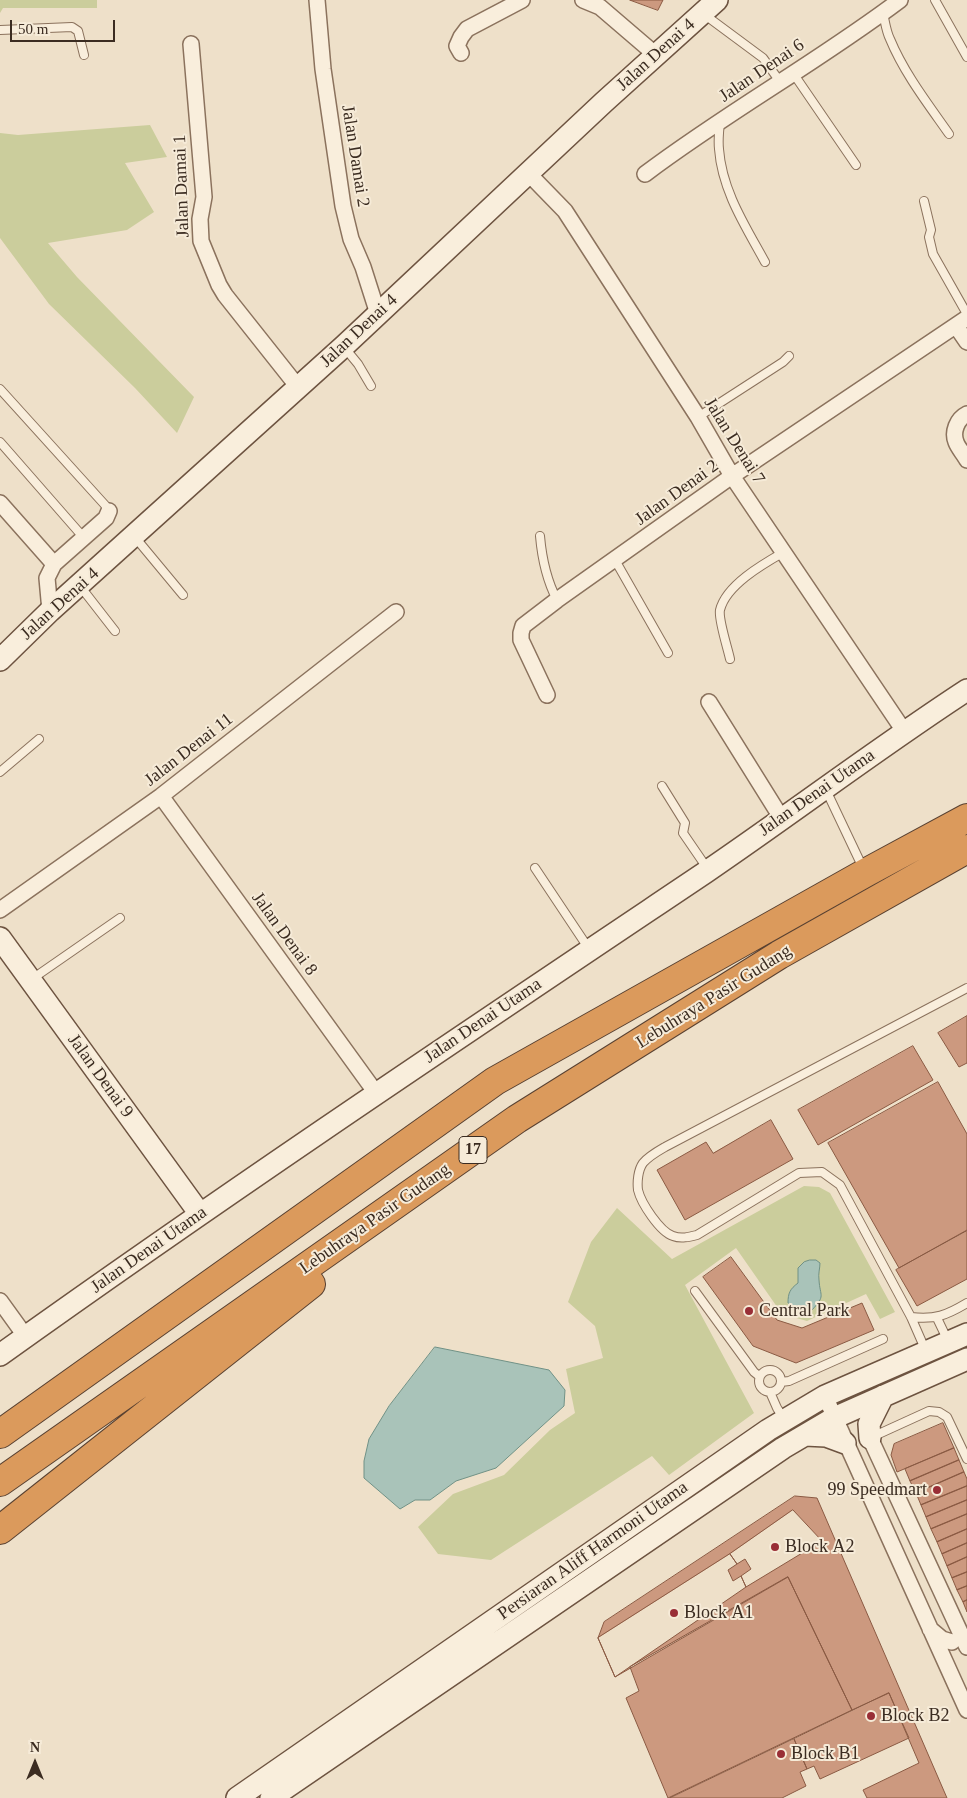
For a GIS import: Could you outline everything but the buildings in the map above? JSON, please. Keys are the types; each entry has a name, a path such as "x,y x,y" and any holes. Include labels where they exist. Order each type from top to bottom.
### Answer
{"highway":[{"name":"Lebuhraya Pasir Gudang","path":"0,1434 495,1081 865,873 967,818"},
{"name":"Lebuhraya Pasir Gudang","path":"0,1482 517,1119 779,955 967,849"},
{"path":"0,1530 215,1362 517,1119"}],"street":[{"name":"Jalan Damai 2","path":"317,0 323,69 343,206 351,238 364,267 378,314"},
{"path":"460,53 457,46 460,37 467,29 522,0"},
{"path":"583,0 600,7 656,55"},
{"name":"Jalan Denai 6","path":"645,174 690,140 781,83 900,0"},
{"name":"Jalan Denai 4","path":"0,660 50,611 80,586 344,346 710,7"},
{"name":"Jalan Damai 1","path":"191,44 204,198 200,219 201,241 225,295 298,387"},
{"name":"Jalan Denai 7","path":"529,174 565,212 698,417 732,476 904,731"},
{"path":"961,322 967,342"},
{"name":"Jalan Denai 2","path":"546,695 524,648 521,633 524,626 557,600 732,476 961,322"},
{"path":"967,414 955,426 955,442 967,460"},
{"path":"0,503 54,564"},
{"path":"50,611 47,578 54,564 106,518 109,512"},
{"name":"Jalan Denai 11","path":"0,910 161,796 396,612"},
{"name":"Jalan Denai Utama","path":"0,1355 200,1214 376,1093 708,870 826,789 904,731 967,690"},
{"path":"709,702 782,819"},
{"name":"Jalan Denai 8","path":"161,796 376,1093"},
{"name":"Jalan Denai 9","path":"0,938 200,1214"},
{"path":"0,1301 26,1337"},
{"name":"Persiaran Aliff Harmoni Utama","path":"237,1798 785,1420 825,1396 958,1338"},
{"name":"Persiaran Aliff Harmoni Utama","path":"271,1798 766,1459 834,1418 967,1359"},
{"path":"825,1396 967,1710"},
{"path":"883,1396 869,1424 870,1438 962,1640"},
{"path":"805,1435 826,1436 845,1443"},
{"path":"930,1629 942,1638 962,1640"},
{"path":"947,1666 947,1654 962,1640"}],"lane":[{"path":"935,0 967,57"},
{"path":"710,7 763,58 781,83"},
{"path":"884,12 889,38 901,62 949,134"},
{"path":"0,30 72,28 78,31 84,54"},
{"path":"794,74 856,165"},
{"path":"720,122 718,147 720,160 735,208 766,262"},
{"path":"924,201 931,230 929,237 932,254 967,314"},
{"path":"344,346 358,364 371,386"},
{"path":"698,417 790,356"},
{"path":"0,389 105,505 109,512"},
{"path":"0,442 84,538"},
{"path":"134,536 184,595"},
{"path":"540,536 545,570 550,587 557,600"},
{"path":"730,659 719,612 723,603 734,587 754,570 784,552"},
{"path":"615,560 668,653"},
{"path":"80,586 115,630"},
{"path":"0,772 39,739"},
{"path":"662,786 685,823 684,833 708,870"},
{"path":"826,789 865,873"},
{"path":"536,868 589,949"},
{"path":"30,980 120,918"},
{"path":"926,1351 911,1317 840,1185 822,1172 799,1173 697,1235 685,1238 673,1236 664,1231 644,1205 638,1190 638,1176 642,1164 665,1146 967,988"},
{"path":"696,1291 754,1372 759,1376"},
{"path":"911,1317 937,1318 967,1303"},
{"path":"937,1318 958,1338"},
{"path":"781,1382 788,1381 883,1339"},
{"path":"781,1382 777,1372 771,1370 764,1371 759,1376 759,1383 762,1388 770,1392 776,1408 785,1420"},
{"path":"770,1392 777,1389 781,1382"},
{"path":"870,1438 929,1411 939,1412 947,1417 967,1459"}],"green space":[{"path":"0,0 97,0 97,8 3,8 0,13"},
{"path":"150,125 167,157 125,163 154,212 127,230 48,243 77,277 194,397 177,433 135,388 49,304 0,238 0,133 18,135"},
{"path":"804,1186 819,1187 830,1193 895,1312 880,1319 866,1294 807,1321 782,1314 736,1248 685,1285 754,1413 669,1475 652,1456 491,1560 438,1554 418,1527 453,1494 504,1475 550,1430 575,1413 566,1369 603,1358 595,1326 568,1302 591,1242 617,1208 672,1259"}],"shaded area":[{"path":"816,1260 820,1263 821,1298 812,1310 801,1310 788,1303 788,1296 791,1289 798,1283 798,1268 804,1262"},
{"path":"435,1347 549,1370 565,1390 564,1406 496,1468 456,1481 430,1500 415,1500 400,1509 364,1478 364,1461 369,1439 389,1406"}],"place":[{"name":"Central Park","path":"749,1311"},
{"name":"99 Speedmart","path":"937,1490"},
{"name":"Block A2","path":"775,1547"},
{"name":"Block A1","path":"674,1613"},
{"name":"Block B2","path":"871,1716"},
{"name":"Block B1","path":"781,1754"}]}
